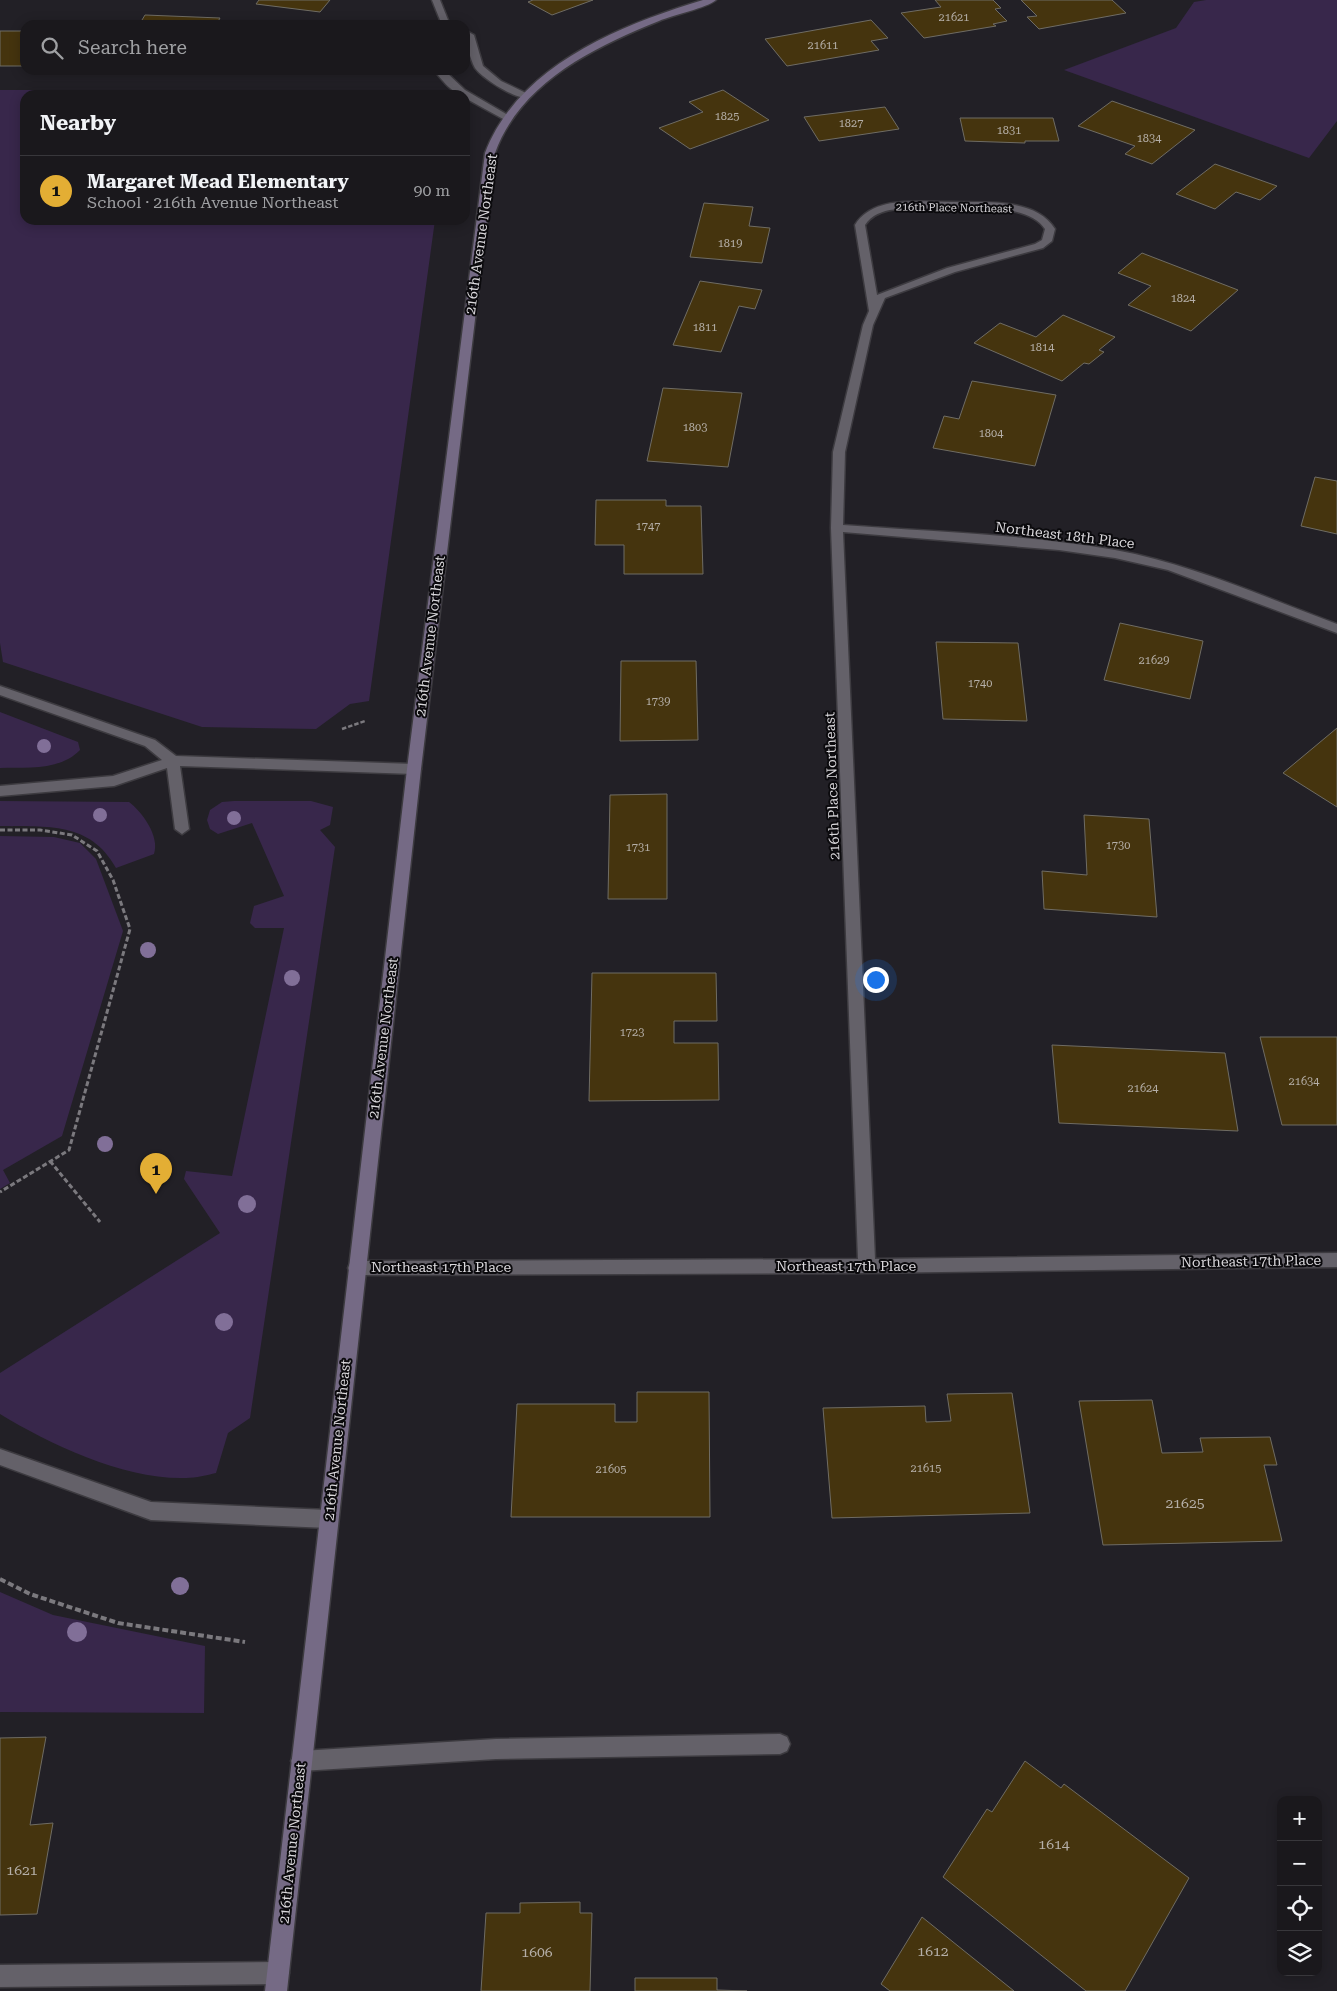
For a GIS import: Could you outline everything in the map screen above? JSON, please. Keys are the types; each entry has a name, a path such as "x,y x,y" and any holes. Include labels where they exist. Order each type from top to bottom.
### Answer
{"street":[{"path":"436,0 444,20"},
{"name":"216th Avenue Northeast","path":"277,1982 356,1268 414,769 490,153 500,128 525,96 578,57 630,30 680,9 712,0"},
{"path":"470,35 479,67 498,82 525,96"},
{"path":"444,75 461,90"},
{"path":"470,98 508,118"},
{"name":"216th Place Northeast","path":"867,1266 837,528 839,452 866,334 881,296 951,270 1039,246 1050,235 1050,229 1046,221 1036,214 1006,207 896,206 870,213 860,225 860,232 874,310"},
{"name":"Northeast 18th Place","path":"837,528 1058,546 1115,554 1171,567 1337,629"},
{"path":"0,690 61,714 150,743 173,761 182,828"},
{"path":"0,791 114,781 173,761 414,769"},
{"name":"Northeast 17th Place","path":"356,1268 867,1266 1337,1260"},
{"path":"0,1457 151,1511 328,1519"},
{"path":"301,1761 496,1749 780,1744"},
{"path":"0,1976 277,1982"}],"path":[{"path":"339,730 365,721"},
{"path":"0,830 40,830 72,836 97,851 113,880 130,929 69,1150 0,1192"},
{"path":"50,1161 100,1222"},
{"path":"0,1579 30,1594 118,1623 245,1642"}],"shaded area":[{"path":"1206,0 1337,0 1337,121 1309,158 1064,70 1176,28 1194,2"},
{"path":"0,90 20,90 20,225 434,225 369,701 350,704 316,729 202,727 3,662 0,643"},
{"path":"0,712 78,742 80,750 63,762 53,765 0,768"},
{"path":"0,801 129,802 149,825 154,840 154,854 116,868 94,842 80,834 51,827 0,826"},
{"path":"311,801 333,807 330,825 320,830 335,847 250,1418 228,1433 216,1473 190,1478 163,1477 114,1467 89,1458 42,1437 0,1414 0,1373 220,1233 184,1179 186,1171 232,1176 284,928 255,928 250,923 254,906 284,896 252,823 218,834 210,829 207,820 210,810 222,802"},
{"path":"0,836 54,837 80,843 96,859 123,931 62,1136 3,1170 10,1183 0,1189"},
{"path":"0,1592 53,1615 205,1646 204,1713 0,1712"}],"building":[{"path":"259,0 330,0 320,12 256,4"},
{"path":"533,0 593,0 552,15 528,2"},
{"path":"935,0 993,0 1001,8 995,9 1007,21 993,24 996,26 924,38 901,13 941,7"},
{"path":"1021,0 1112,0 1126,13 1039,29 1027,17 1037,16"},
{"path":"145,15 220,18 219,20 142,20"},
{"path":"871,20 888,38 871,41 879,50 787,66 765,39"},
{"path":"0,31 20,31 20,66 0,66"},
{"path":"723,90 769,120 690,149 659,128 703,112 689,102"},
{"path":"1112,101 1195,130 1152,164 1125,154 1135,146 1078,126"},
{"path":"885,107 899,129 819,141 804,117"},
{"path":"960,118 1053,118 1059,141 1025,141 1025,143 965,141"},
{"path":"1215,164 1277,186 1260,200 1236,192 1215,209 1176,194"},
{"path":"704,203 753,207 749,226 770,228 762,263 690,257"},
{"path":"1142,253 1238,290 1191,331 1128,305 1151,286 1118,273"},
{"path":"700,281 762,290 755,309 739,306 721,352 673,345"},
{"path":"1063,315 1115,337 1099,350 1104,352 1089,364 1084,363 1062,381 974,343 1000,323 1036,337"},
{"path":"972,381 1056,395 1035,466 933,448 944,416 959,419"},
{"path":"663,388 742,393 728,467 647,461"},
{"path":"1315,477 1337,481 1337,534 1301,526"},
{"path":"596,500 666,500 666,506 701,506 703,574 624,574 624,545 595,545"},
{"path":"1120,623 1203,641 1190,699 1104,680"},
{"path":"936,642 1018,643 1027,721 943,719"},
{"path":"621,661 696,661 698,740 620,741"},
{"path":"1337,728 1337,807 1283,773"},
{"path":"667,794 667,899 608,899 610,795"},
{"path":"1084,815 1149,819 1157,917 1044,909 1042,871 1087,875"},
{"path":"592,973 716,973 717,1021 674,1021 674,1043 718,1043 719,1100 589,1101"},
{"path":"1260,1037 1337,1037 1337,1125 1282,1125"},
{"path":"1052,1045 1225,1053 1238,1131 1059,1123"},
{"path":"637,1392 709,1392 710,1517 511,1517 517,1404 615,1404 615,1422 637,1422"},
{"path":"1012,1393 1030,1513 832,1518 823,1408 925,1406 926,1422 951,1421 947,1394"},
{"path":"1152,1400 1162,1453 1203,1452 1200,1438 1270,1437 1277,1465 1264,1465 1282,1541 1103,1545 1079,1401"},
{"path":"46,1737 30,1825 53,1823 37,1914 0,1915 0,1738"},
{"path":"1025,1761 1061,1788 1064,1784 1189,1878 1125,1991 1086,1991 943,1877 987,1809 992,1812"},
{"path":"580,1902 580,1913 592,1913 590,1991 481,1991 486,1913 520,1913 520,1903"},
{"path":"922,1917 1014,1991 890,1991 881,1984"},
{"path":"635,1978 717,1978 717,1990 747,1991 635,1991"}],"place":[{"name":"Margaret Mead Elementary","path":"156,1194"}]}
